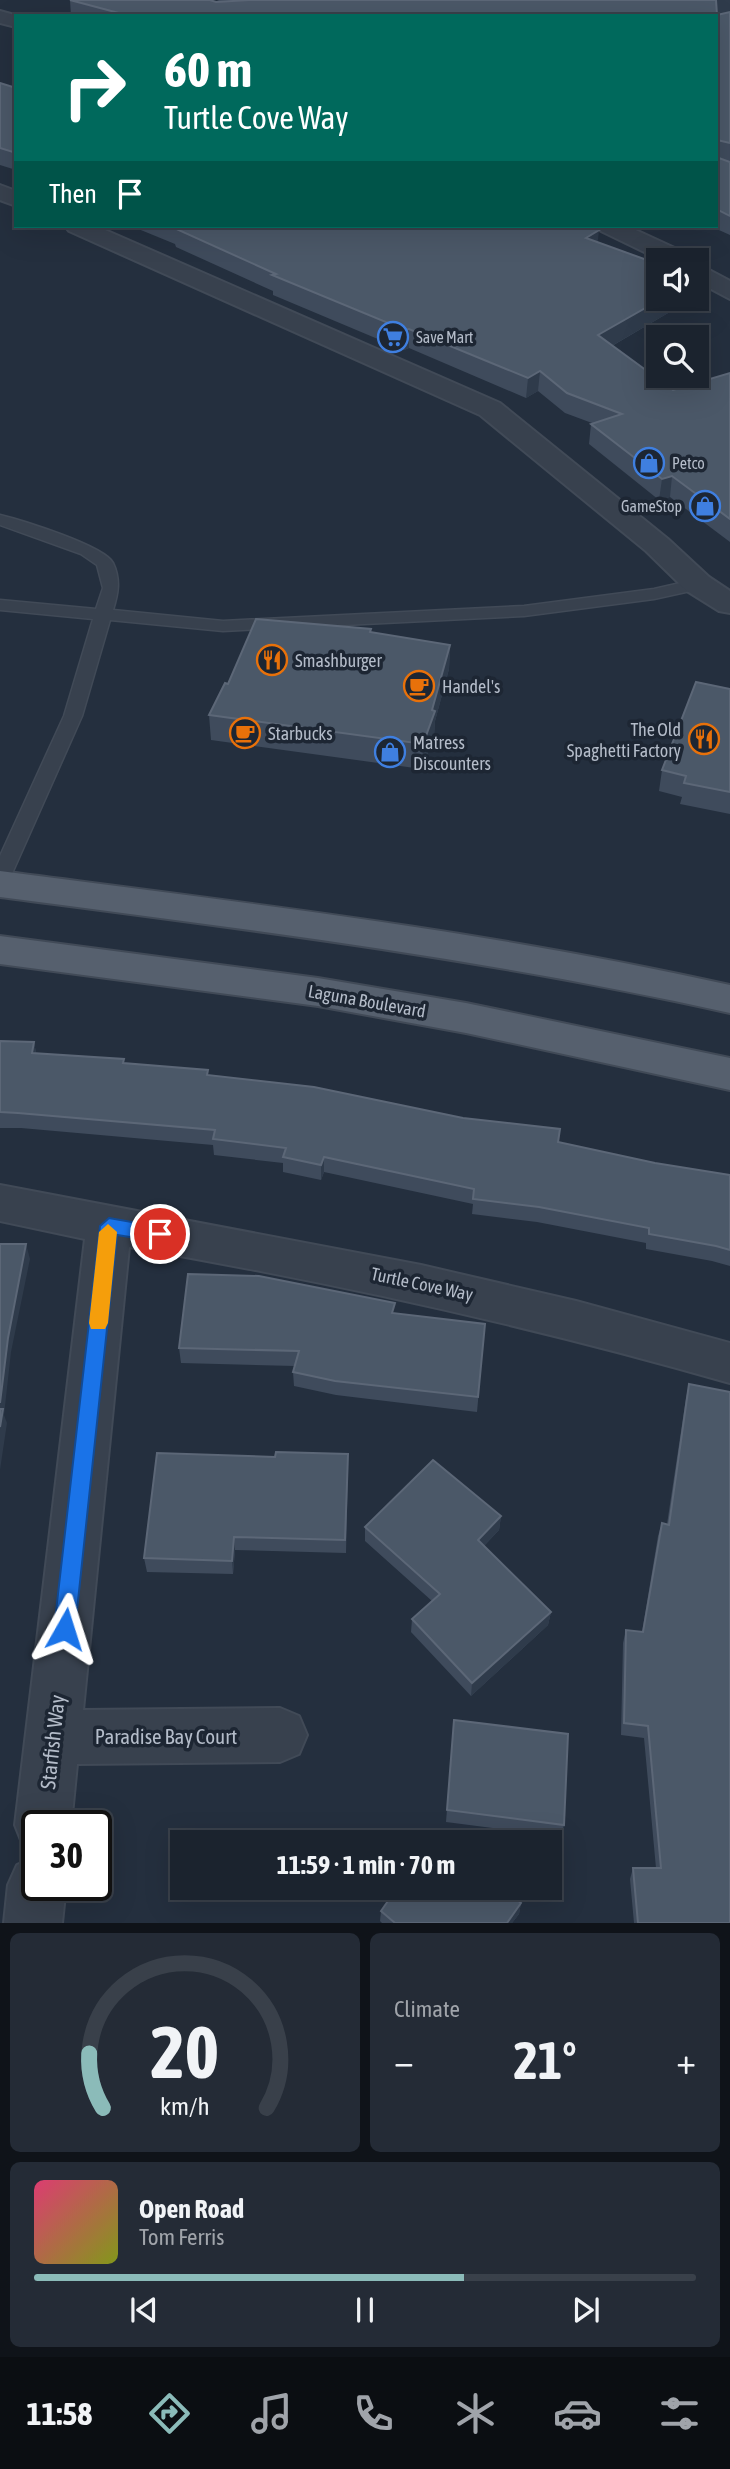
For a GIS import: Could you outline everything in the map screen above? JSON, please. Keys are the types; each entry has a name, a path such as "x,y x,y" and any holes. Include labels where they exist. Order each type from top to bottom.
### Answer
{"main road":[{"path":"0,884 335,927 522,957 730,999"},
{"name":"Laguna Boulevard","path":"0,950 318,992 466,1018 730,1073"}],"street":[{"path":"82,228 490,409 657,545 698,584 730,604"},
{"path":"613,228 656,248"},
{"path":"709,278 730,292"},
{"path":"0,1203 109,1226"},
{"name":"Turtle Cove Way","path":"109,1226 264,1251 469,1294 730,1363"},
{"name":"Starfish Way","path":"45,1810 109,1226"},
{"name":"Paradise Bay Court","path":"53,1737 280,1735"},
{"path":"33,1923 35,1901"}],"lane":[{"path":"0,520 86,551 105,563 111,588 73,716 0,878"},
{"path":"0,605 212,627 471,615 654,594 698,584"}],"building":[{"path":"70,0 716,0 717,14 122,14"},
{"path":"730,12 730,143 718,140 718,15"},
{"path":"0,83 14,87 14,152 0,148"},
{"path":"718,158 730,162 730,216 718,210"},
{"path":"174,228 599,230 586,238 646,260 646,308 598,335 646,370 646,388 709,388 709,379 730,373 730,519 672,476 662,479 591,424 622,414 567,393 540,371 528,378 272,275 276,274"},
{"path":"256,619 371,629 370,632 450,645 432,710 435,711 423,744 209,715 225,683 228,684"},
{"name":"The Old Spaghetti Factory","path":"696,682 730,689 730,792 684,783 686,776 662,770"},
{"path":"0,1041 34,1042 32,1053 124,1059 123,1063 208,1070 207,1075 314,1087 463,1118 560,1129 558,1142 655,1163 730,1175 730,1250 649,1234 649,1228 539,1207 473,1199 474,1189 324,1157 321,1165 283,1157 286,1148 213,1139 215,1130 0,1112"},
{"path":"0,1244 26,1244 8,1338 0,1403"},
{"path":"188,1274 259,1276 395,1303 392,1313 485,1324 478,1397 335,1381 293,1372 299,1351 179,1348"},
{"path":"689,1384 730,1392 730,1923 638,1923 633,1868 661,1868 648,1726 624,1723 626,1630 643,1632 662,1523 669,1525"},
{"path":"276,1452 348,1454 345,1540 234,1537 232,1561 144,1558 157,1453 275,1457"},
{"path":"433,1460 501,1516 478,1540 551,1612 472,1683 412,1619 440,1594 365,1527"},
{"path":"454,1720 568,1734 564,1825 447,1810"},
{"path":"389,1900 517,1900 521,1903 507,1923 395,1923 381,1911"}],"slow traffic":[{"path":"98,1323 108,1232"}],"place":[{"name":"Save Mart","path":"393,337"},
{"name":"Petco","path":"649,463"},
{"name":"GameStop","path":"705,506"},
{"name":"Smashburger","path":"272,660"},
{"name":"Handel's","path":"419,686"},
{"name":"Starbucks","path":"245,733"},
{"name":"The Old Spaghetti Factory","path":"704,739"},
{"name":"Matress Discounters","path":"390,752"}],"route":[{"path":"65,1629 109,1226 160,1234"}]}
